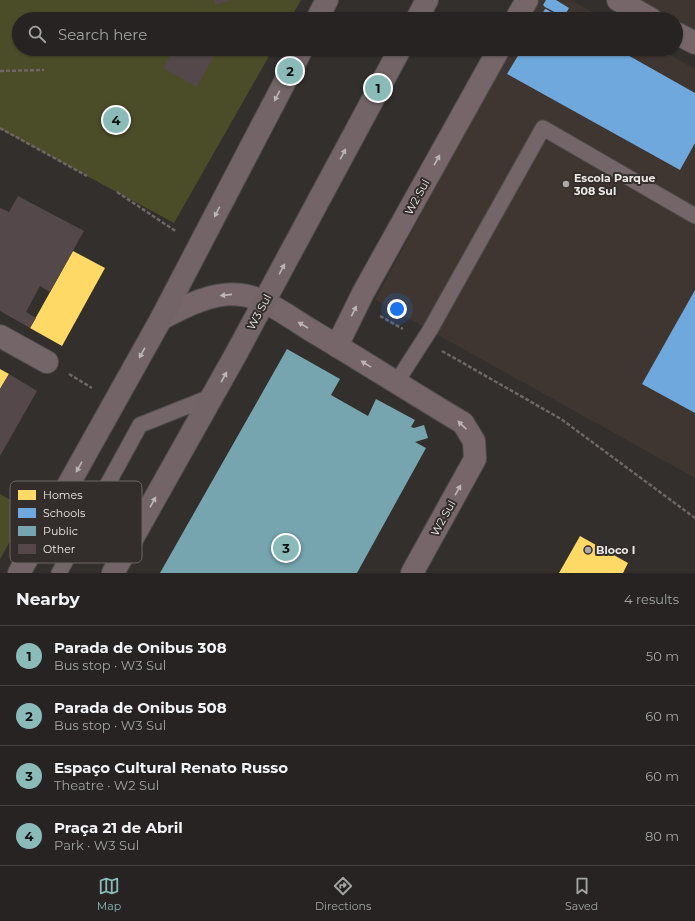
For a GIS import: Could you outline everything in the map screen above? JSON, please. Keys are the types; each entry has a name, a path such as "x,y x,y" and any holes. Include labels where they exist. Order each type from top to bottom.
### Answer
{"main road":[{"path":"321,12 327,0"},
{"path":"420,12 427,0"},
{"path":"70,481 161,319 298,56"},
{"name":"W3 Sul","path":"142,522 213,396 396,56"},
{"path":"19,573 25,563"},
{"name":"W3 Sul","path":"113,573 119,563"}],"street":[{"path":"520,12 527,0"},
{"path":"618,0 639,12"},
{"path":"683,37 695,43"},
{"name":"W2 Sul","path":"337,346 363,293 495,56"},
{"name":"W2 Sul","path":"161,319 188,306 216,297 242,295 254,298 337,346 463,423 474,442 475,459 412,573"},
{"path":"0,336 47,362"}],"lane":[{"path":"396,383 423,340 543,128 695,216"},
{"path":"109,481 140,425 213,396"},
{"path":"59,573 64,563"}],"path":[{"path":"0,71 44,70"},
{"path":"0,128 86,176"},
{"path":"117,192 199,247"},
{"path":"363,293 364,300 372,311 561,418 695,518"},
{"path":"47,362 115,401"}],"shaded area":[{"path":"536,0 571,0 592,12 530,12"},
{"path":"622,0 695,0 695,30 693,34 683,29 683,12 647,12"},
{"name":"Escola Parque 308 Sul","path":"506,56 672,56 695,69 695,478 375,300"}],"green space":[{"path":"0,0 301,0 294,12 12,12 12,56 269,56 174,223 0,129"},
{"path":"0,494 10,500 10,542 0,559"}],"building: Homes":[{"path":"73,251 105,268 62,346 30,328"},
{"path":"0,369 9,374 0,389"},
{"name":"Bloco I","path":"580,536 628,563 623,573 559,573"}],"building: Schools":[{"path":"546,0 556,0 569,8 567,12 554,12 543,5"},
{"path":"546,9 551,12 543,12"},
{"path":"518,56 629,56 695,93 695,143 680,170 507,74"},
{"path":"695,290 695,413 642,384"}],"building: Public":[{"path":"287,349 340,379 331,395 368,416 376,399 415,420 411,427 414,428 424,425 428,438 415,442 426,448 357,573 160,573"}],"building: Other":[{"path":"214,0 231,0 215,5"},
{"path":"170,56 214,56 197,87 163,68"},
{"path":"18,196 84,231 50,292 40,286 26,312 36,318 30,328 0,311 0,208 9,212"},
{"path":"9,374 37,391 0,456 0,389"}],"place":[{"name":"Parada de Onibus 508","path":"290,71"},
{"name":"Parada de Onibus 308","path":"378,88"},
{"name":"Praça 21 de Abril","path":"116,120"},
{"name":"Escola Parque 308 Sul","path":"566,184"},
{"name":"Espaço Cultural Renato Russo","path":"286,548"},
{"name":"Bloco I","path":"588,550"}]}
